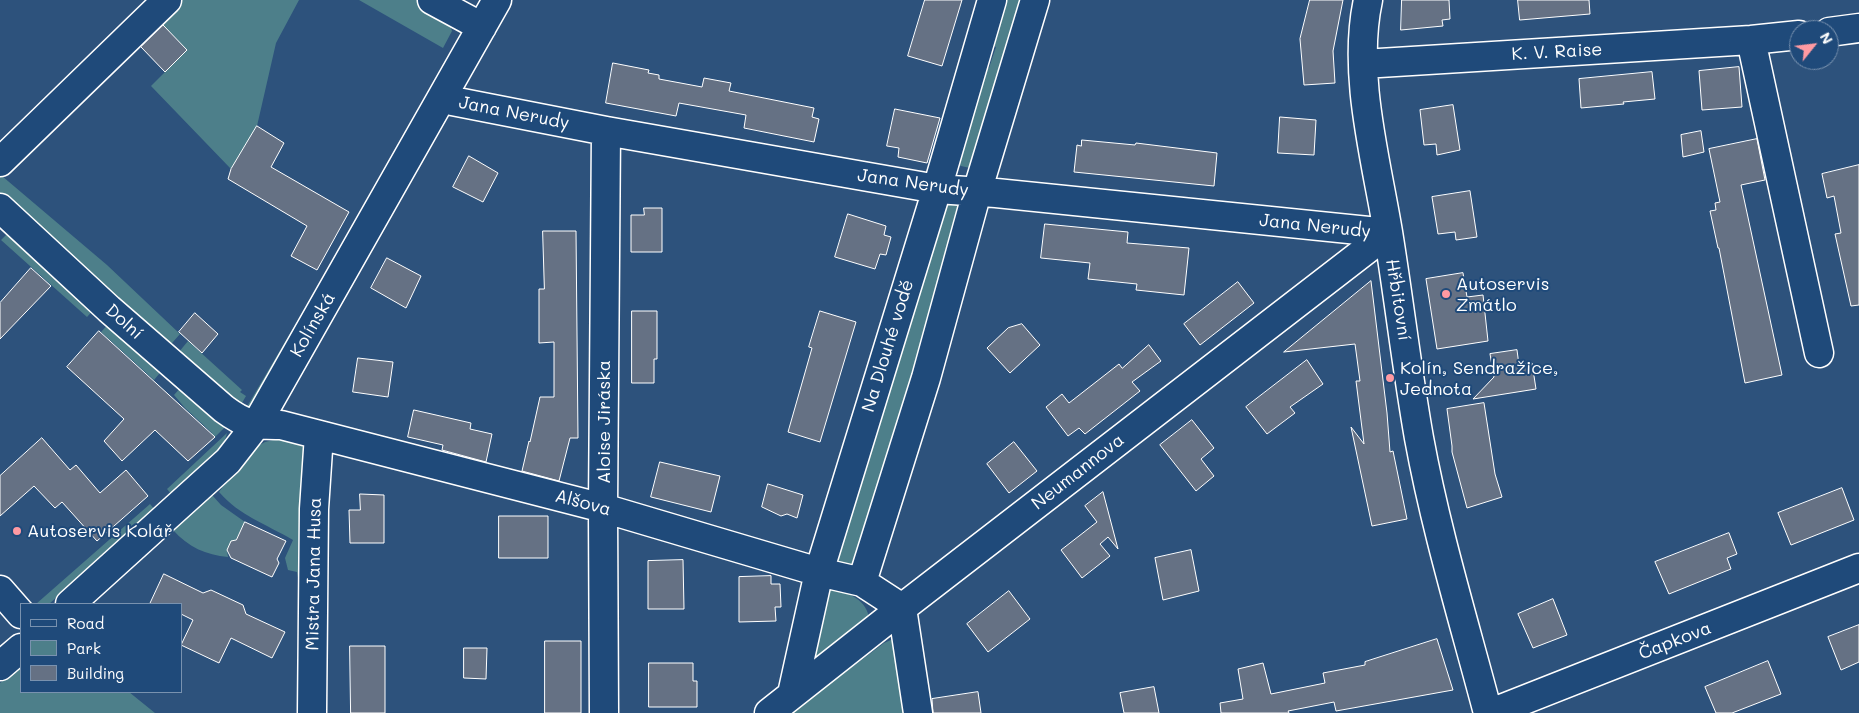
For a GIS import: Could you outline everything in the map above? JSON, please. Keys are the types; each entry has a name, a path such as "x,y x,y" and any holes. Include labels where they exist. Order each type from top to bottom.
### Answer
{"street":[{"path":"0,162 168,0"},
{"path":"432,0 482,27"},
{"name":"Kolínská","path":"71,603 228,461 256,425 498,0"},
{"name":"Na Dlouhé vodě","path":"792,694 819,572 937,189 992,0"},
{"path":"862,582 926,378 978,192 1035,0"},
{"name":"Hřbitovní","path":"1368,0 1364,21 1363,64 1366,100 1419,438 1438,523 1490,713"},
{"path":"1839,31 1859,28"},
{"name":"K. V. Raise","path":"1363,64 1789,36"},
{"path":"1751,40 1819,353"},
{"name":"Jana Nerudy","path":"442,99 606,131 937,189 1388,233"},
{"name":"Aloise Jiráska","path":"604,713 603,508 606,131"},
{"name":"Dolní","path":"0,208 109,309 224,410 241,422 256,425"},
{"name":"Neumannova","path":"769,713 1388,233"},
{"name":"Alšova","path":"256,425 281,425 603,508 819,572 862,582 902,608"},
{"name":"Mistra Jana Husa","path":"312,713 314,509 319,435"},
{"name":"Čapkova","path":"1490,713 1859,568"},
{"path":"0,590 20,613"},
{"path":"902,608 918,713"},
{"path":"0,666 20,649"}],"green space":[{"path":"177,0 299,0 276,43 257,126 231,169 151,86 187,50 161,23"},
{"path":"359,0 420,0 449,22 452,31 443,48"},
{"path":"1001,0 1021,0 970,168 952,164 981,66 989,68 996,47 988,43"},
{"path":"60,119 2,176 107,265 180,334 165,351 0,201 0,169"},
{"path":"948,202 960,204 964,208 856,566 840,564 835,560 926,253"},
{"path":"12,229 97,306 87,317 1,240"},
{"path":"315,291 318,293 253,409 245,410"},
{"path":"112,320 164,368 154,380 101,332"},
{"path":"188,341 242,390 240,392 246,396 239,408 174,358"},
{"path":"182,386 226,426 212,440 212,433 174,395"},
{"path":"227,433 219,451 173,496 167,489"},
{"path":"285,437 304,446 305,454 304,577 298,578 297,572 288,570 285,558 293,540 245,514 219,492 238,465 256,447 265,442"},
{"path":"212,495 221,505 245,522 236,540 227,550 228,557 198,549 173,530"},
{"path":"150,504 155,510 50,603 37,603"},
{"path":"830,589 856,598 865,607 869,620 820,657 814,656 823,596"},
{"path":"893,639 910,713 791,713 884,643"},
{"path":"20,666 20,693 130,693 155,713 0,713 0,683"}],"building":[{"path":"925,0 962,0 942,66 908,56"},
{"path":"1310,0 1343,0 1333,51 1335,83 1304,85 1300,39"},
{"path":"1402,0 1449,0 1450,19 1442,20 1443,26 1401,30"},
{"path":"1518,0 1589,0 1590,14 1520,20"},
{"path":"163,25 187,50 165,72 141,47"},
{"path":"613,63 649,70 648,73 659,75 659,79 702,87 704,78 731,83 729,91 814,108 812,117 819,119 814,142 744,128 746,115 679,103 676,116 606,103"},
{"path":"1739,67 1742,107 1702,110 1699,71"},
{"path":"1652,72 1655,99 1581,108 1579,79"},
{"path":"1453,105 1460,150 1437,155 1436,144 1424,145 1420,110"},
{"path":"895,109 940,118 927,163 898,157 899,148 887,146"},
{"path":"1280,117 1316,120 1314,155 1278,153"},
{"path":"257,126 284,143 271,167 349,212 317,270 291,256 307,226 228,179 231,169"},
{"path":"1701,131 1704,152 1683,157 1681,135"},
{"path":"1757,139 1765,180 1741,185 1782,375 1745,383 1710,211 1716,210 1715,203 1720,202 1709,149"},
{"path":"1082,140 1135,145 1136,143 1217,153 1214,186 1074,172 1077,145 1081,146"},
{"path":"469,156 498,173 483,202 453,187"},
{"path":"1859,165 1859,305 1851,306 1835,234 1841,233 1834,196 1827,198 1822,174"},
{"path":"1470,191 1477,237 1456,240 1455,232 1438,234 1432,197"},
{"path":"644,208 662,208 662,252 631,252 631,215 644,215"},
{"path":"848,214 886,226 884,235 891,237 886,255 880,254 875,269 835,257"},
{"path":"1045,224 1128,232 1127,243 1189,248 1184,295 1136,290 1137,284 1088,279 1090,263 1041,258"},
{"path":"543,231 576,231 578,438 570,438 559,481 522,471 540,397 554,397 554,342 539,343 539,289 544,289"},
{"path":"387,258 421,276 406,308 371,288"},
{"path":"31,268 51,286 0,339 0,303"},
{"path":"1463,273 1467,297 1483,295 1488,341 1437,349 1426,279"},
{"path":"1371,281 1390,452 1393,451 1407,519 1372,526 1351,427 1364,444 1356,381 1360,381 1355,344 1284,352"},
{"path":"1238,282 1254,303 1200,345 1184,324"},
{"path":"632,311 657,311 657,359 654,359 654,383 632,383"},
{"path":"820,311 856,322 820,442 788,432 812,348 809,347"},
{"path":"195,313 218,334 202,353 179,332"},
{"path":"1022,324 1040,345 1010,373 987,348 1008,328"},
{"path":"99,331 215,437 188,461 155,430 122,461 104,441 124,419 67,367"},
{"path":"1149,345 1161,361 1132,382 1140,391 1085,434 1079,428 1068,436 1046,407 1062,394 1069,403 1119,364 1122,368"},
{"path":"1517,350 1519,365 1532,363 1536,389 1473,399 1494,377 1490,354"},
{"path":"358,358 393,362 388,397 353,392"},
{"path":"1307,360 1323,384 1290,407 1295,413 1267,434 1246,407"},
{"path":"1484,403 1495,474 1502,497 1467,508 1452,452 1447,409"},
{"path":"414,410 471,423 470,429 492,434 486,462 442,450 443,445 408,437"},
{"path":"1192,420 1214,448 1201,459 1214,476 1196,491 1160,445"},
{"path":"42,438 70,470 76,465 100,493 126,470 148,496 97,541 62,502 55,508 34,486 0,516 0,476"},
{"path":"1014,442 1037,471 1009,493 987,464"},
{"path":"660,462 720,476 711,512 651,497"},
{"path":"768,484 803,495 797,518 787,514 781,516 762,507"},
{"path":"1842,488 1854,520 1791,545 1778,513"},
{"path":"1103,492 1118,549 1108,537 1100,544 1110,556 1082,578 1061,550 1097,522 1085,506"},
{"path":"360,494 384,495 384,543 350,543 349,510 360,510"},
{"path":"499,516 548,516 548,558 499,558"},
{"path":"245,522 286,541 277,559 279,563 272,577 231,558 227,550 231,541 236,540"},
{"path":"1729,533 1737,554 1727,558 1731,569 1669,594 1655,562"},
{"path":"1191,550 1199,591 1163,600 1155,558"},
{"path":"683,560 684,609 648,609 648,561"},
{"path":"164,574 203,593 211,590 243,605 246,614 285,632 272,658 231,638 219,663 182,645 193,620 182,614 182,603 150,603"},
{"path":"771,576 771,584 780,584 781,607 775,607 776,621 739,622 739,577"},
{"path":"1009,591 1030,619 988,652 967,624"},
{"path":"1553,599 1567,635 1533,648 1518,614"},
{"path":"1859,625 1859,662 1841,670 1828,637"},
{"path":"1437,639 1453,690 1336,711 1334,702 1288,711 1289,713 1221,713 1220,703 1243,699 1238,669 1263,663 1271,694 1325,683 1323,673 1365,665 1365,662"},
{"path":"545,641 581,641 581,713 545,713"},
{"path":"350,646 385,646 385,713 351,713"},
{"path":"464,648 487,648 486,679 464,678"},
{"path":"1768,661 1781,694 1732,713 1716,713 1705,687"},
{"path":"649,663 693,663 693,681 697,681 697,707 649,707"},
{"path":"1154,687 1159,713 1124,713 1120,693"},
{"path":"978,692 981,713 933,713 932,699"}],"place":[{"name":"Autoservis Zmátlo","path":"1446,294"},
{"name":"Kolín, Sendražice, Jednota","path":"1390,378"},
{"name":"Autoservis Kolář","path":"17,531"}]}
